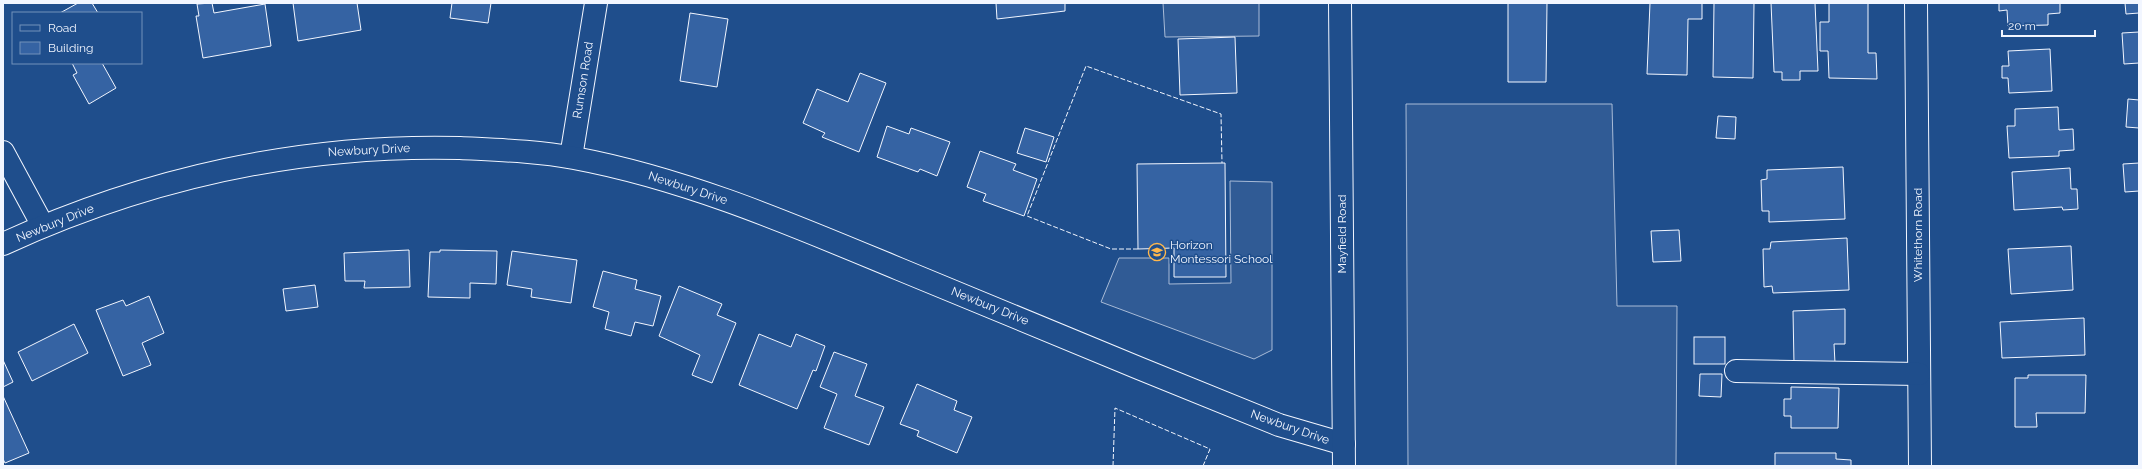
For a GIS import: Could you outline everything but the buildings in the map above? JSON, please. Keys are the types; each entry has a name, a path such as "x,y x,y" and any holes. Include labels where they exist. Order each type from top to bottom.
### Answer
{"street":[{"name":"Rumson Road","path":"571,157 596,3"},
{"name":"Mayfield Road","path":"1340,3 1344,466"},
{"name":"Whitethorn Road","path":"1916,3 1920,466"},
{"name":"Newbury Drive","path":"3,244 43,226 127,195 215,171 321,153 407,147 505,150 571,157 630,170 687,186 766,215 1279,425 1344,444"},
{"path":"3,152 43,226"},
{"path":"1736,371 1919,374"}],"shaded area":[{"path":"1163,3 1259,3 1259,36 1165,37"},
{"path":"1406,104 1612,104 1617,306 1677,306 1676,466 1408,466"},
{"path":"1230,181 1272,182 1272,350 1254,359 1101,302 1119,258 1169,258 1169,284 1231,283"}],"fence":[{"path":"1138,249 1111,249 1027,216 1086,66 1221,114 1222,163"},
{"path":"1113,466 1115,408 1210,449 1203,466"}],"place":[{"name":"Horizon Montessori School","path":"1157,252"}]}
